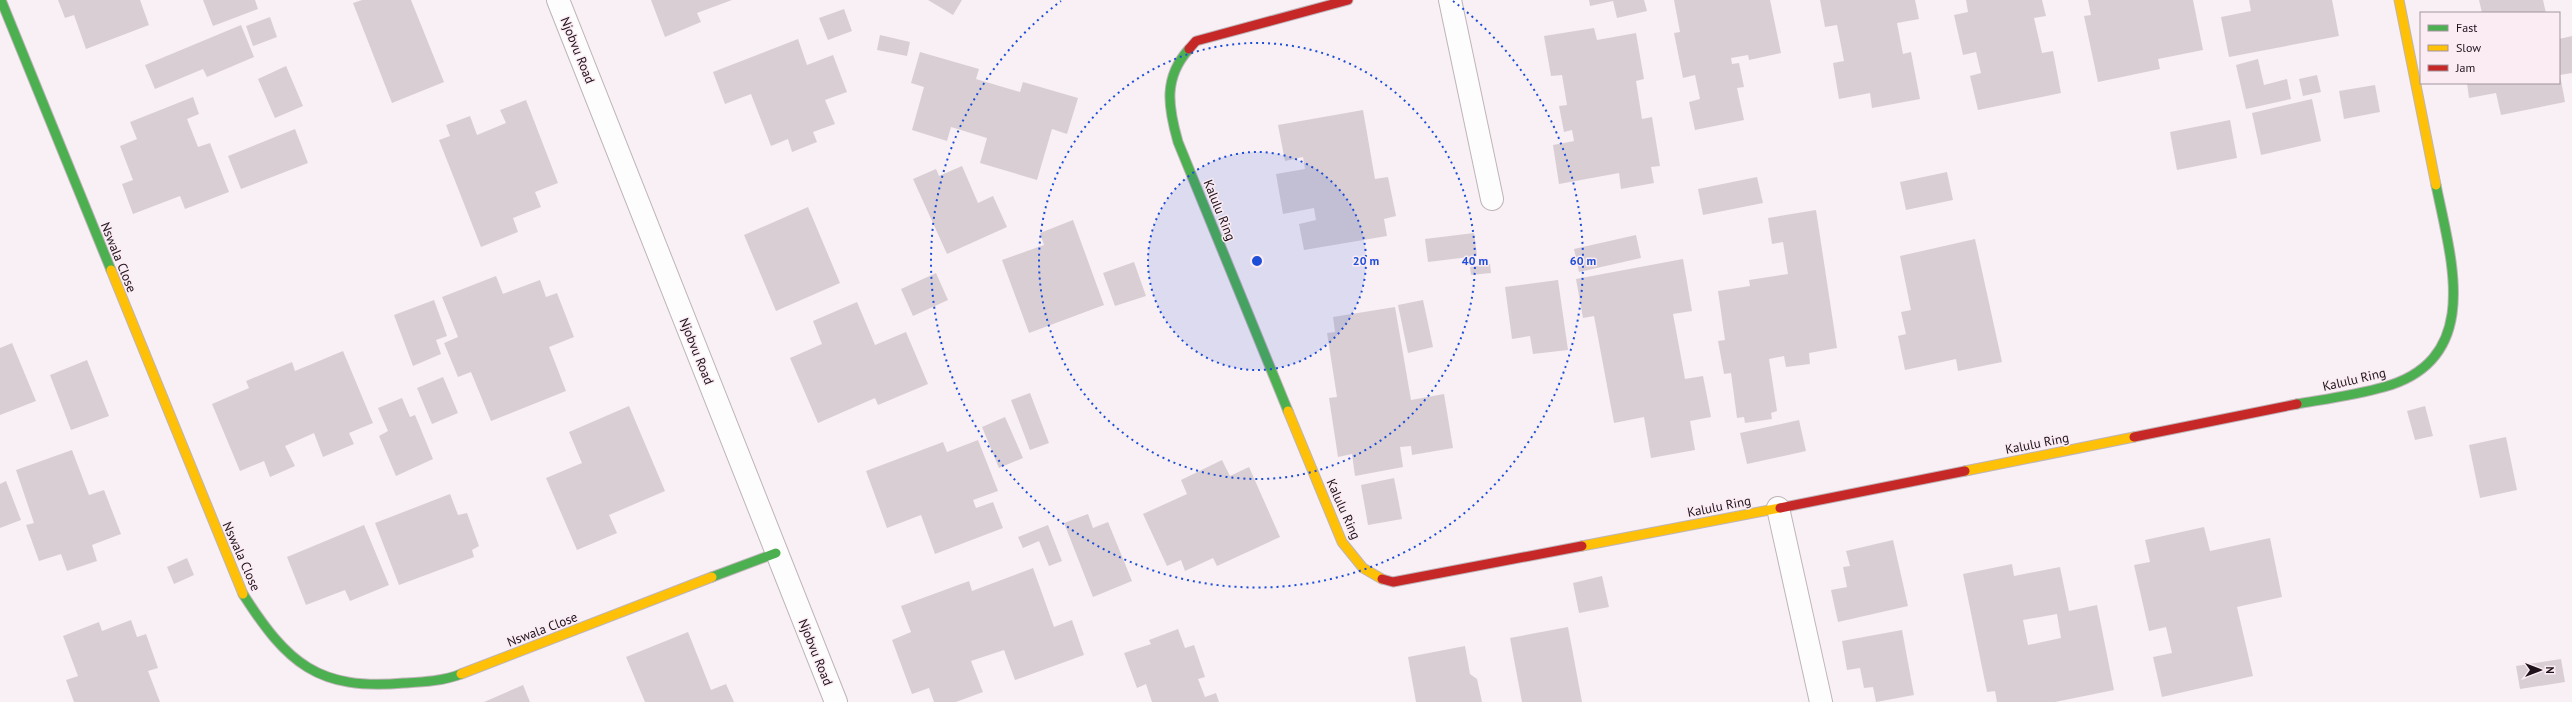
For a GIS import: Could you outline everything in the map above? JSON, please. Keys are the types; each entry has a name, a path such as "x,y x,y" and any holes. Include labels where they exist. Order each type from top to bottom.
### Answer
{"street":[{"name":"Nswala Close","path":"1,0 241,591 266,628 294,660 329,679 369,685 412,684 454,677 776,552"},
{"name":"Njobvu Road","path":"558,0 836,702"},
{"name":"Kalulu Ring","path":"1348,0 1196,41 1179,59 1169,83 1169,108 1178,142 1339,535 1358,566 1374,577 1393,582 1778,508 2385,387 2409,378 2430,364 2444,347 2452,325 2455,306 2454,275 2398,0"},
{"path":"1450,0 1492,199"},
{"path":"1778,508 1821,702"}],"building":[{"path":"58,0 140,0 149,25 86,49 74,15 65,18"},
{"path":"203,0 255,0 258,9 213,26"},
{"path":"362,0 411,0 444,82 392,103 353,3"},
{"path":"651,0 732,0 697,13 701,22 665,37"},
{"path":"928,0 962,0 953,15"},
{"path":"1589,0 1644,0 1647,11 1617,18 1613,1 1590,6"},
{"path":"1674,0 1770,0 1781,53 1749,60 1748,55 1731,58 1732,64 1739,63 1744,87 1737,88 1744,120 1695,130 1689,102 1700,99 1695,75 1683,78 1674,33 1680,32"},
{"path":"1820,0 1915,0 1919,19 1897,23 1903,54 1911,52 1920,99 1872,108 1870,93 1839,99 1833,63 1844,61 1837,25 1825,27"},
{"path":"1966,0 2042,0 2046,16 2034,18 2042,53 2053,51 2061,93 1978,110 1970,76 1981,73 1976,52 1963,55 1954,15 1968,12"},
{"path":"2088,0 2193,0 2203,50 2158,59 2160,69 2098,82 2084,16 2091,15"},
{"path":"2249,0 2332,0 2339,36 2229,57 2221,17 2251,11"},
{"path":"2479,0 2543,0 2546,12 2482,12"},
{"path":"844,9 852,31 828,40 819,18"},
{"path":"270,17 277,37 253,46 246,26"},
{"path":"241,25 254,57 207,77 203,69 155,89 145,65"},
{"path":"1594,28 1597,40 1636,33 1644,79 1636,81 1642,119 1652,117 1660,166 1651,167 1654,183 1621,189 1619,173 1559,184 1553,145 1574,141 1572,130 1564,132 1559,106 1567,105 1562,75 1551,76 1544,36"},
{"path":"880,35 910,42 907,56 877,50"},
{"path":"2572,36 2572,73 2560,75 2560,39"},
{"path":"798,39 807,65 833,55 847,92 825,100 835,124 813,132 817,142 792,152 788,139 771,146 751,94 725,104 713,72"},
{"path":"920,52 979,69 976,79 1020,92 1023,82 1078,98 1067,134 1052,129 1037,180 980,163 987,138 951,127 947,141 912,130 924,87 911,83"},
{"path":"2258,59 2264,85 2287,79 2291,99 2246,109 2236,65"},
{"path":"286,66 303,106 275,118 258,79"},
{"path":"2317,75 2321,92 2303,96 2299,79"},
{"path":"2560,75 2565,102 2501,115 2496,93 2469,98 2467,84 2560,84"},
{"path":"2375,85 2380,112 2344,119 2339,91"},
{"path":"193,97 199,114 187,119 198,147 210,143 229,192 185,209 180,196 133,214 122,184 133,180 120,146 137,139 130,122"},
{"path":"2312,99 2321,141 2261,155 2252,113"},
{"path":"526,100 558,183 535,192 541,207 513,218 518,232 481,247 439,140 450,136 446,125 470,116 477,135 506,123 500,110"},
{"path":"1363,110 1375,179 1388,177 1396,216 1384,219 1387,236 1304,250 1299,224 1316,220 1314,208 1283,214 1276,174 1305,169 1303,157 1285,161 1278,125"},
{"path":"2230,120 2237,158 2177,170 2170,132"},
{"path":"295,129 308,163 241,189 228,156"},
{"path":"962,166 978,203 993,196 1007,227 947,254 913,179 936,169 939,176"},
{"path":"1947,172 1953,200 1906,210 1900,182"},
{"path":"1757,177 1763,203 1703,215 1698,189"},
{"path":"808,207 840,283 776,311 744,235"},
{"path":"1816,210 1837,348 1809,353 1810,364 1786,367 1784,356 1769,359 1777,411 1771,413 1772,419 1745,423 1744,417 1737,418 1731,373 1724,374 1718,341 1725,340 1718,291 1750,286 1749,280 1788,274 1783,242 1772,244 1768,218"},
{"path":"1073,220 1104,305 1029,333 1002,260 1044,245 1040,233"},
{"path":"1474,233 1477,256 1428,262 1425,239"},
{"path":"1636,235 1641,258 1579,272 1574,249"},
{"path":"1975,239 2002,362 1958,371 1956,359 1905,370 1898,336 1906,334 1901,312 1911,310 1900,256"},
{"path":"1683,259 1692,311 1673,314 1685,379 1703,376 1711,417 1690,421 1695,450 1651,458 1644,417 1614,423 1594,316 1583,318 1576,279"},
{"path":"1134,262 1146,296 1115,306 1103,273"},
{"path":"1490,264 1491,273 1471,275 1470,267"},
{"path":"936,273 948,300 913,316 901,289"},
{"path":"496,276 503,294 540,280 546,297 557,293 574,337 549,347 566,391 491,421 471,372 458,377 444,343 458,337 442,297"},
{"path":"1558,280 1568,350 1533,354 1530,336 1512,339 1505,287"},
{"path":"434,300 447,336 436,340 441,354 413,366 394,315"},
{"path":"1423,300 1433,347 1408,353 1398,305"},
{"path":"857,302 875,345 906,332 928,384 878,405 875,398 818,423 790,358 822,344 813,321"},
{"path":"1395,307 1411,400 1444,394 1453,448 1412,455 1411,446 1400,447 1403,467 1355,476 1352,454 1338,457 1329,398 1337,397 1327,333 1335,332 1333,317"},
{"path":"12,343 36,401 0,415 0,348"},
{"path":"343,351 373,423 349,433 354,444 323,457 314,433 285,446 295,466 270,477 264,461 240,471 212,404 249,388 246,381 292,362 295,371"},
{"path":"87,360 109,416 71,430 50,375"},
{"path":"443,377 458,413 432,424 417,388"},
{"path":"1030,393 1049,443 1030,450 1011,400"},
{"path":"402,398 410,417 415,415 433,459 396,476 379,436 388,431 378,408"},
{"path":"629,406 665,491 609,515 617,533 577,550 546,478 582,463 569,432"},
{"path":"2425,406 2433,436 2415,440 2407,411"},
{"path":"1005,417 1023,458 999,468 982,427"},
{"path":"1799,420 1806,451 1747,464 1740,433"},
{"path":"2506,437 2517,490 2480,498 2469,445"},
{"path":"978,440 998,491 973,500 976,508 993,502 1003,528 935,554 921,515 887,528 866,471 943,442 947,452"},
{"path":"72,450 89,495 104,490 121,534 92,545 97,561 67,571 61,554 39,561 26,525 34,523 16,470"},
{"path":"1222,460 1230,476 1249,467 1280,537 1217,566 1213,558 1185,571 1181,560 1167,566 1143,514 1187,494 1181,480"},
{"path":"1394,478 1402,519 1368,525 1361,485"},
{"path":"6,481 21,520 0,528 0,484"},
{"path":"450,494 458,515 467,513 479,546 472,550 474,557 399,585 375,523"},
{"path":"1088,514 1093,528 1108,522 1132,581 1093,597 1064,523"},
{"path":"364,525 389,585 350,601 345,590 306,605 287,557"},
{"path":"1048,525 1062,561 1049,566 1039,541 1023,548 1018,537"},
{"path":"2204,527 2210,551 2270,538 2282,597 2237,607 2253,676 2162,697 2153,657 2172,653 2166,627 2149,631 2134,565 2150,562 2145,540"},
{"path":"1893,540 1908,606 1838,622 1831,590 1847,587 1843,567 1850,566 1846,551"},
{"path":"187,558 194,575 174,584 167,567"},
{"path":"2012,564 2014,576 2060,567 2069,611 2097,605 2114,690 2055,702 1997,702 1995,691 1987,692 1963,574","holes":["2057,614 2061,638 2028,645 2023,620"]},
{"path":"1033,568 1054,627 1072,620 1084,655 1015,680 1004,650 971,661 983,692 956,702 934,702 929,688 912,694 892,640 911,632 901,606 969,581 972,591"},
{"path":"1602,576 1609,607 1579,613 1573,583"},
{"path":"131,620 137,637 146,634 158,668 148,671 160,702 74,702 66,680 78,676 63,636 99,622 102,631"},
{"path":"1568,627 1582,702 1522,702 1510,638"},
{"path":"1178,629 1185,648 1194,645 1205,677 1198,679 1205,697 1216,693 1219,702 1152,702 1146,684 1137,688 1124,653 1151,644 1149,640"},
{"path":"1902,630 1914,695 1876,702 1873,687 1864,688 1860,668 1847,670 1842,641"},
{"path":"688,632 711,690 726,684 734,702 645,702 626,657"},
{"path":"1465,646 1470,674 1477,679 1482,702 1416,702 1408,657"},
{"path":"2561,659 2565,682 2520,689 2516,666"},
{"path":"523,685 530,702 484,702"}],"traffic: fast":[{"path":"1,0 111,270"},
{"path":"1189,49 1181,60 1171,82 1170,105 1178,142 1288,411"},
{"path":"2297,404 2352,395 2384,387 2416,373 2436,354 2448,330 2453,303 2453,274 2436,185"},
{"path":"712,577 776,553"},
{"path":"243,594 259,618 291,655 308,667 327,677 349,682 374,684 433,681 461,674"}],"traffic: slow":[{"path":"2399,0 2436,185"},
{"path":"111,270 243,594"},
{"path":"1288,411 1342,542 1363,568 1382,579"},
{"path":"1965,471 2134,437"},
{"path":"1582,546 1780,508"},
{"path":"461,674 712,577"}],"traffic: jam":[{"path":"1189,49 1196,41 1348,0"},
{"path":"2134,437 2297,404"},
{"path":"1780,508 1965,471"},
{"path":"1382,579 1393,582 1582,546"}]}
